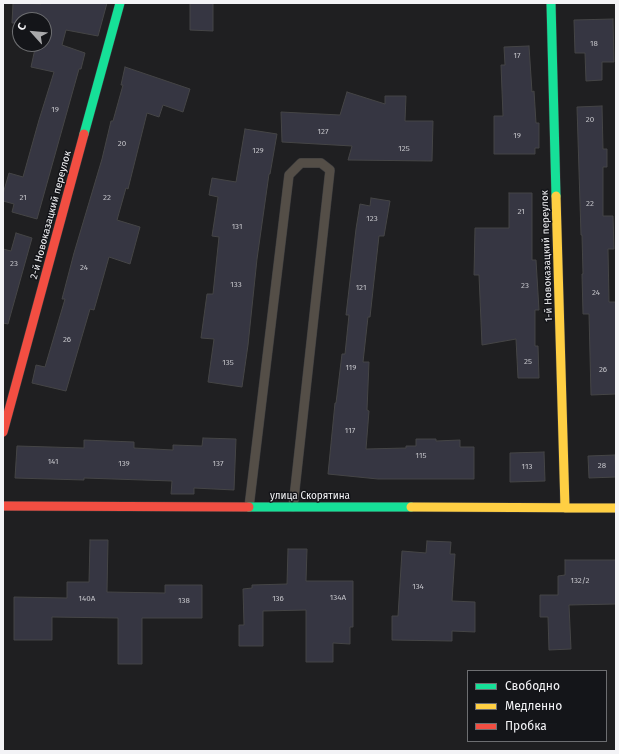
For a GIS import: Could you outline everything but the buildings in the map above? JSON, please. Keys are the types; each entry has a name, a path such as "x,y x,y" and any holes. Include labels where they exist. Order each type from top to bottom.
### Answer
{"street":[{"name":"2-й Новоказацкий переулок","path":"3,432 120,3"},
{"name":"1-й Новоказацкий переулок","path":"552,3 565,508"},
{"name":"улица Скорятина","path":"3,506 616,508"}],"lane":[{"path":"248,507 289,175 301,163 322,163 330,170 293,507"}],"traffic: fast":[{"path":"84,134 120,3"},
{"path":"551,3 556,196"},
{"path":"249,507 411,507"}],"traffic: slow":[{"path":"556,196 565,508"},
{"path":"411,507 616,508"}],"traffic: jam":[{"path":"3,432 84,134"},
{"path":"3,506 249,507"}]}
